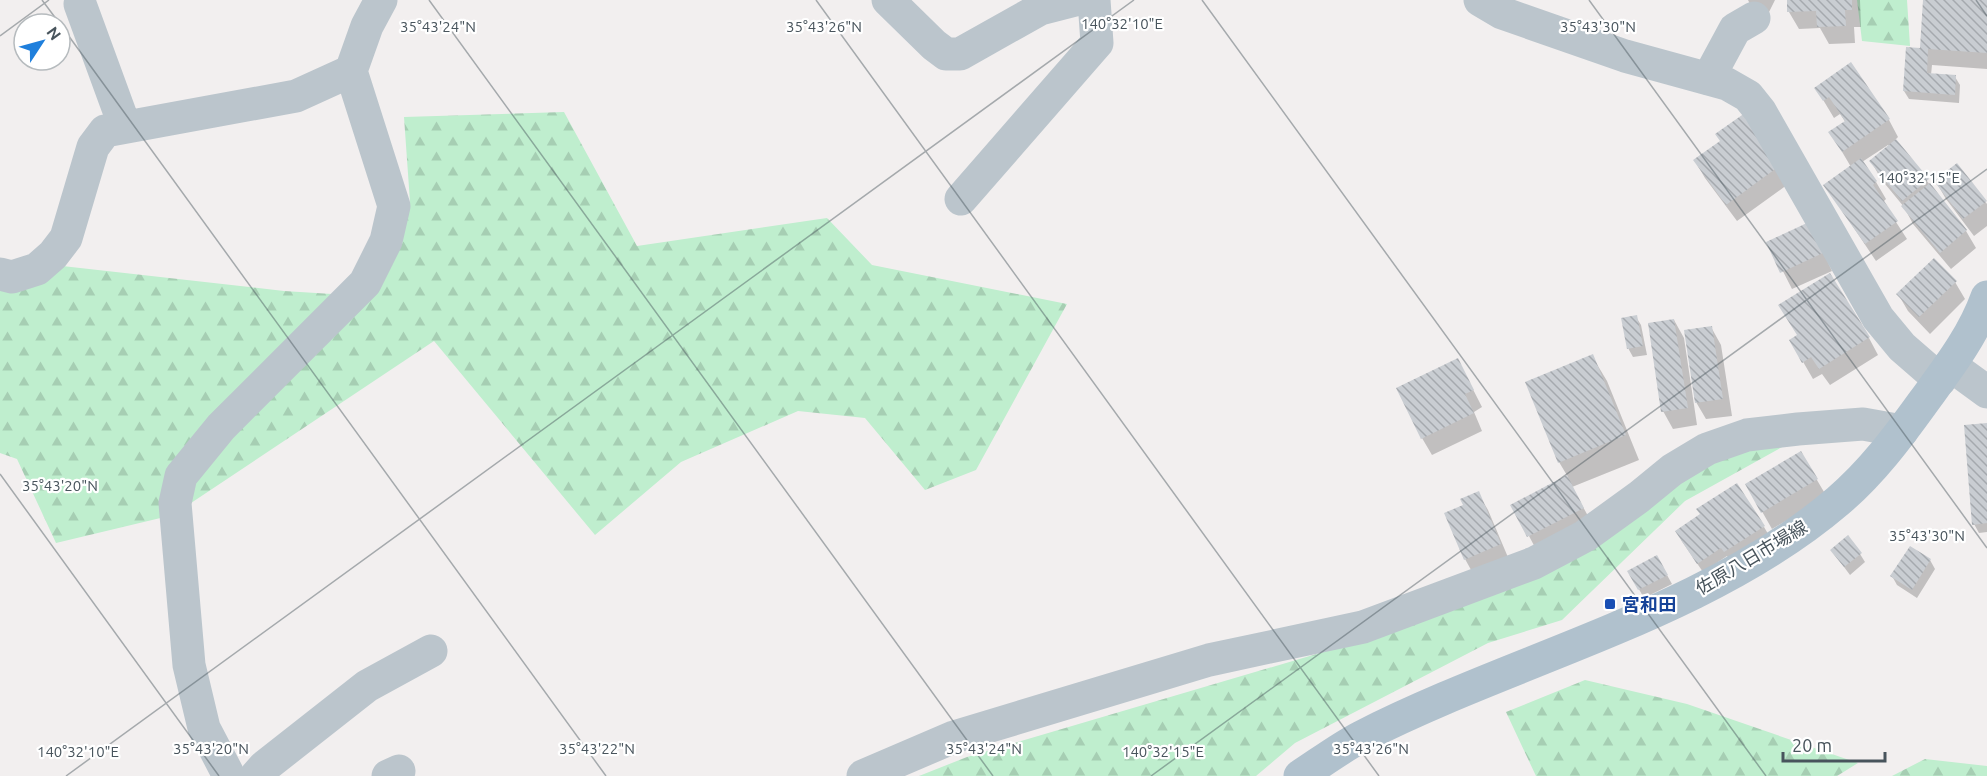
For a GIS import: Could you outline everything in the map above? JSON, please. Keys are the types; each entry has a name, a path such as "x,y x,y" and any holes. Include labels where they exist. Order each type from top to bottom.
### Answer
{"main road":[{"name":"佐原八日市場線","path":"1300,776 1358,738 1420,709 1657,610 1715,581 1803,529 1871,470 1902,431 1965,345 1987,297"}],"street":[{"path":"229,776 204,728 189,665 176,503 181,476 221,427 365,283 386,242 394,206 351,71 367,26 381,0"},
{"path":"888,0 946,54 960,54 1040,9 1075,0"},
{"path":"961,199 1097,44 1094,0"},
{"path":"1480,0 1513,17 1625,56 1727,84 1748,96 1760,111 1878,318 1902,347 1945,372 1987,392"},
{"path":"80,4 125,127"},
{"path":"1708,79 1735,29 1754,18"},
{"path":"0,274 12,277 37,269 53,255 66,238 93,147 105,131 296,96 351,71"},
{"path":"863,776 954,737 1209,660 1363,627 1534,563 1584,536 1640,497 1672,470 1707,449 1747,435 1863,424 1902,431"},
{"path":"256,776 264,767 366,686 431,651"}],"green space":[{"path":"1857,0 1907,0 1910,46 1862,41"},
{"path":"564,112 637,246 827,218 872,265 1067,304 976,470 925,490 865,418 798,411 681,462 595,535 434,341 173,515 56,543 17,459 0,453 0,259 284,291 348,295 410,202 404,117"},
{"path":"1784,446 1685,501 1562,620 1488,643 1295,743 1256,776 919,776 967,757 1357,642 1734,449"},
{"path":"1585,680 1687,704 1858,763 1837,776 1536,776 1506,712"},
{"path":"1925,759 1987,766 1987,776 1892,776"}],"building":[{"path":"1787,0 1852,0 1852,10 1845,10 1846,26 1817,27 1816,11 1787,12"},
{"path":"1923,0 1987,0 1987,53 1928,49 1927,73 1956,75 1955,95 1903,91 1906,47 1920,48"},
{"path":"1851,62 1890,119 1842,152 1828,132 1845,121 1829,97 1823,101 1814,88"},
{"path":"1745,113 1782,164 1726,205 1693,160 1720,141 1715,134"},
{"path":"1896,139 1929,179 1902,201 1869,161"},
{"path":"1861,158 1877,181 1873,185 1898,221 1865,244 1823,185"},
{"path":"1957,163 1987,201 1963,219 1934,181"},
{"path":"1930,183 1967,230 1940,253 1901,206"},
{"path":"1809,222 1823,253 1780,273 1766,242"},
{"path":"1934,258 1957,281 1919,317 1896,294"},
{"path":"1830,273 1870,337 1819,369 1811,357 1802,363 1789,340 1797,335 1778,305"},
{"path":"1637,315 1643,346 1627,349 1621,318"},
{"path":"1674,319 1688,408 1661,412 1648,323"},
{"path":"1712,326 1723,399 1695,403 1684,330"},
{"path":"1593,354 1626,435 1558,463 1525,382"},
{"path":"1458,358 1474,390 1465,394 1474,413 1421,439 1396,388"},
{"path":"1987,423 1987,523 1972,525 1964,425"},
{"path":"1801,451 1818,479 1761,513 1745,484"},
{"path":"1567,475 1584,508 1527,537 1510,505"},
{"path":"1737,483 1765,526 1724,552 1721,548 1697,564 1675,531 1700,514 1696,509"},
{"path":"1479,491 1501,544 1464,560 1444,513 1463,505 1460,499"},
{"path":"1848,535 1862,553 1844,567 1830,550"},
{"path":"1910,546 1931,559 1912,590 1890,576"},
{"path":"1657,555 1668,575 1638,590 1627,571"}],"place":[{"name":"宮和田","path":"1610,604"}]}
